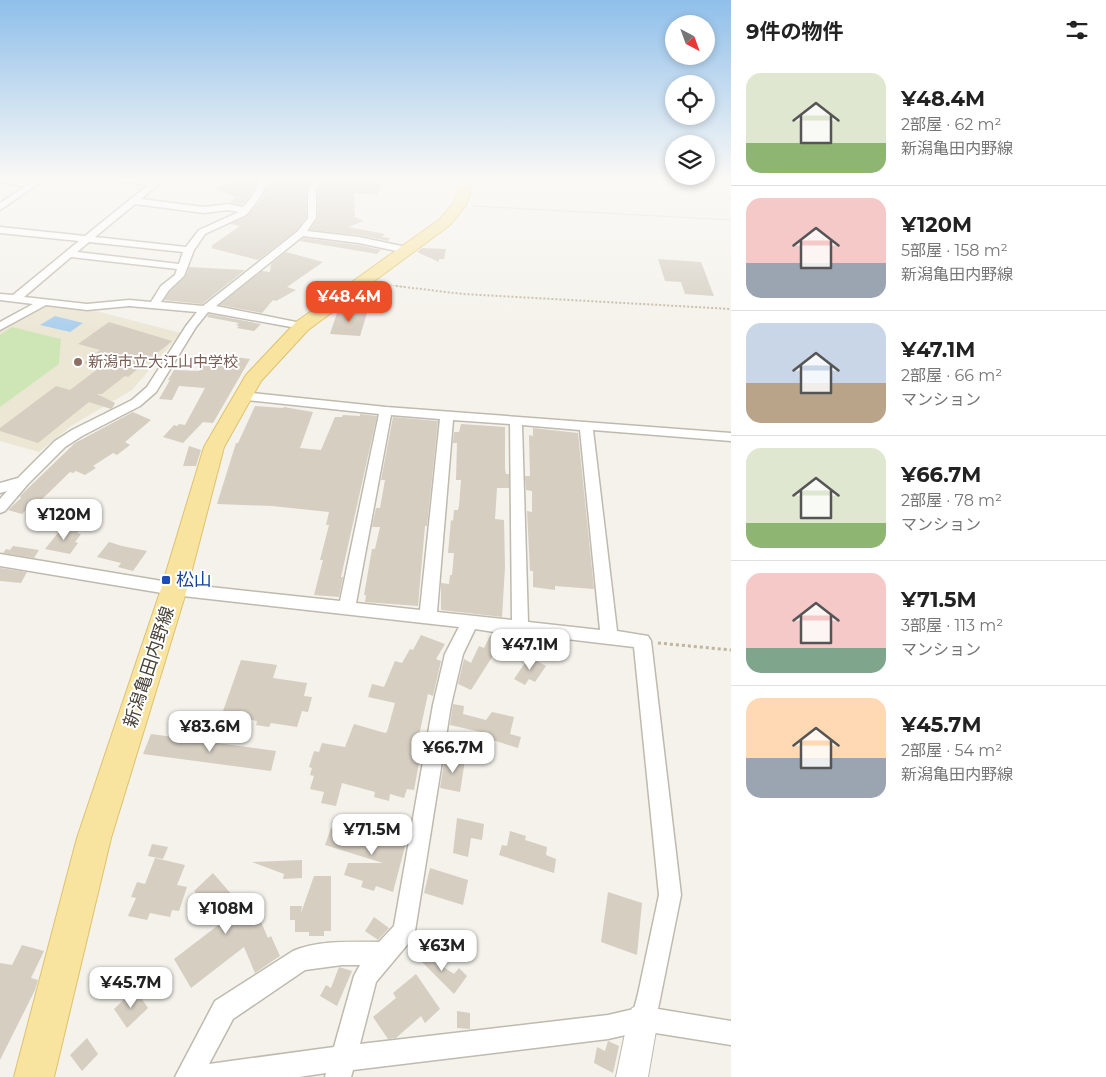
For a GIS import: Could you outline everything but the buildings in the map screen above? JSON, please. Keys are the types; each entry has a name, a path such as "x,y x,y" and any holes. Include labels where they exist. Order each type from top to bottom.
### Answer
{"main road":[{"name":"新潟亀田内野線","path":"34,1077 94,838 174,589 214,448 253,379 302,326 433,230"}],"street":[{"path":"3,230 189,250"},
{"path":"16,298 97,230"},
{"path":"154,304 165,288 179,276 189,250 202,232 206,230"},
{"path":"0,508 23,481 60,444 77,433 136,403 152,388 191,326 204,309 303,230"},
{"path":"301,233 327,238 359,240 406,250"},
{"path":"69,254 184,267"},
{"path":"0,297 96,307 129,303 212,308 302,326"},
{"path":"0,327 16,316 45,302"},
{"path":"242,396 386,411 731,437"},
{"path":"347,609 386,411"},
{"path":"428,616 447,416"},
{"path":"516,421 520,629"},
{"path":"586,425 609,638"},
{"path":"0,488 23,481"},
{"path":"0,560 174,589 347,609 428,616 469,623 642,642 670,895 632,1077"},
{"path":"341,1067 366,976 404,930 442,705 454,654 469,623"},
{"path":"188,1077 224,1010 301,959 342,953 386,954"},
{"path":"206,1077 341,1067 608,1027 643,1019 731,1033"}],"path":[{"path":"363,281 463,294 731,309"},
{"path":"642,642 731,650"}],"shaded area":[{"name":"新潟市立大江山中学校","path":"42,304 92,310 181,333 132,390 71,426 39,452 0,441 0,330"}],"green space":[{"path":"12,327 61,339 59,364 0,407 0,335"}],"water":[{"path":"55,316 83,323 70,332 40,325"}],"place":[{"name":"新潟市立大江山中学校","path":"78,362"},
{"name":"松山","path":"166,580"}]}
